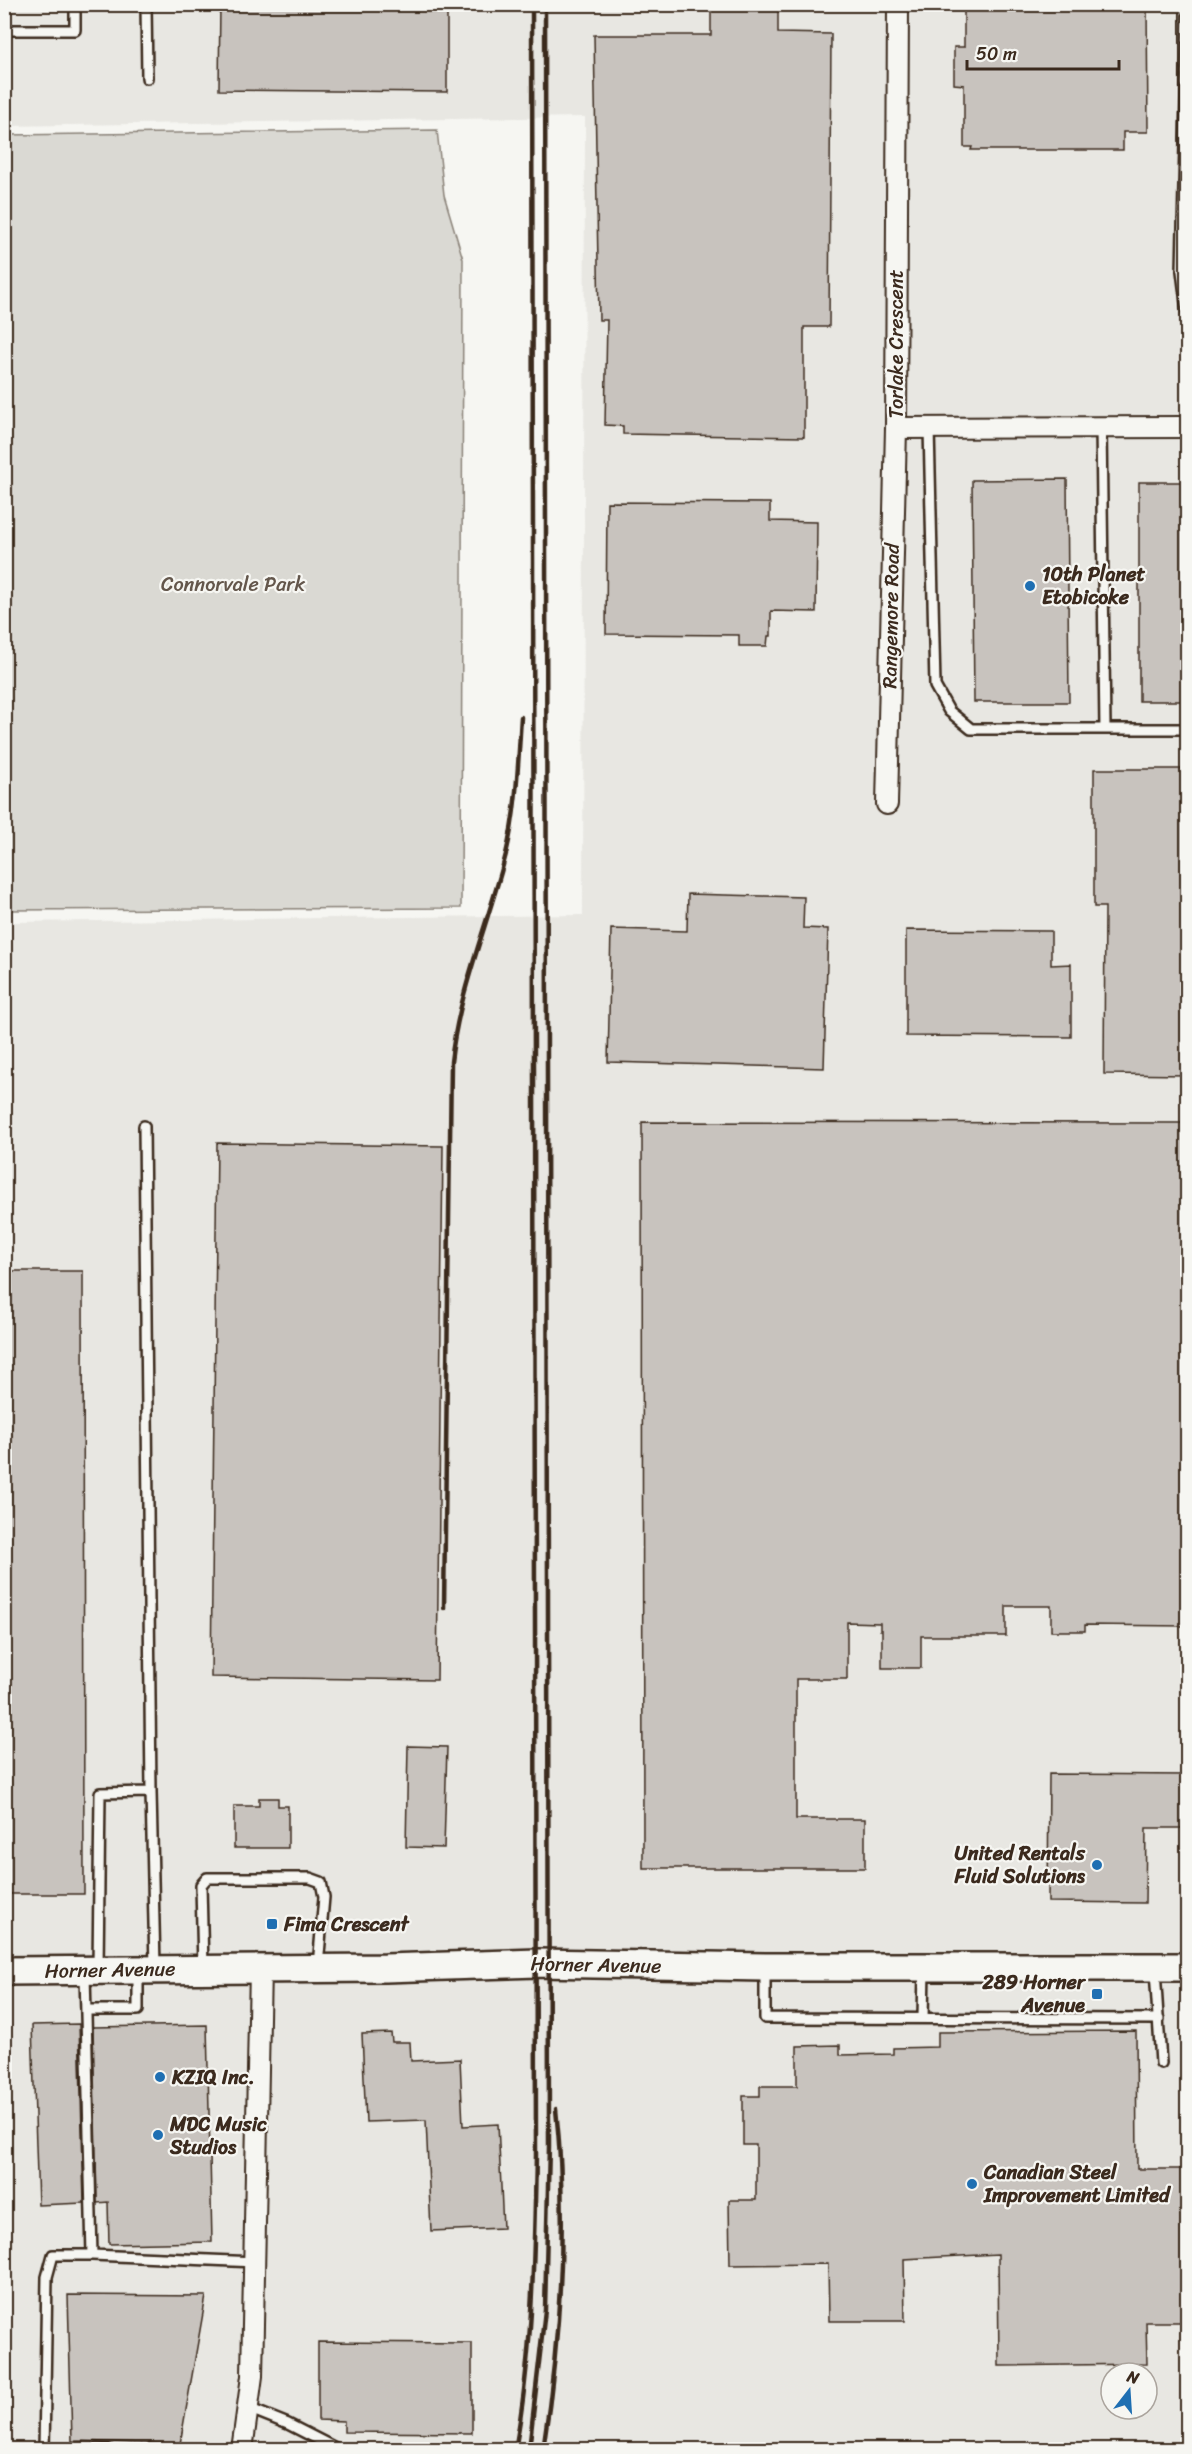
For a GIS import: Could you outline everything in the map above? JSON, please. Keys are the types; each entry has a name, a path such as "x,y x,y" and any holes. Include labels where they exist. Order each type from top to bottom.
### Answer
{"main road":[{"name":"Horner Avenue","path":"4,1971 537,1964 765,1967 1188,1966"}],"street":[{"name":"Torlake Crescent","path":"898,4 896,428 1188,427"},
{"name":"Rangemore Road","path":"887,804 896,428"},
{"path":"242,2450 252,2376 260,1968"}],"lane":[{"path":"4,30 75,30 75,4"},
{"path":"146,4 147,78"},
{"path":"1188,15 1182,271 1188,318"},
{"path":"1101,427 1106,729"},
{"path":"929,428 935,686 949,711 971,729 1188,729"},
{"path":"86,2010 138,2010 147,1970 151,1792 144,1126"},
{"path":"92,2255 86,2010 91,1970 100,1793 151,1792"},
{"path":"202,1969 201,1886 207,1878 310,1878 321,1882 324,1897 318,1968"},
{"path":"1155,1966 1161,2063"},
{"path":"765,1967 765,2018 1159,2019"},
{"path":"923,2018 924,1967"},
{"path":"44,2450 47,2277 53,2255 256,2262"},
{"path":"248,2408 288,2424 339,2450"},
{"path":"97,2449 109,2450"}],"shaded area":[{"path":"5,5 1187,5 1187,2449 5,2450 5,937 10,922 583,915 585,117 5,126"}],"green space":[{"name":"Connorvale Park","path":"437,130 444,195 463,259 461,908 5,910 5,135"}],"building":[{"path":"220,4 447,4 447,92 219,90"},
{"path":"711,4 778,4 778,33 831,34 829,327 804,327 804,437 623,434 623,426 605,425 607,320 599,320 594,35 711,35"},
{"path":"964,4 1147,4 1148,132 1123,132 1123,150 971,150 972,147 964,147 964,85 954,84 954,47 964,47"},
{"path":"1067,479 1069,702 974,702 972,480"},
{"path":"1139,482 1188,482 1188,701 1139,701"},
{"path":"607,502 770,503 770,521 817,522 816,612 771,611 771,636 768,636 767,646 739,646 739,635 606,634"},
{"path":"1094,769 1188,769 1188,1075 1104,1074 1105,907 1094,907"},
{"path":"688,894 804,897 803,928 828,929 824,1068 608,1062 611,929 687,931"},
{"path":"906,930 1051,931 1051,965 1071,964 1071,1037 906,1036"},
{"path":"642,1122 1188,1123 1188,1626 1085,1625 1085,1631 1051,1631 1051,1606 1006,1606 1006,1636 921,1636 921,1668 882,1668 880,1623 847,1622 847,1679 796,1679 796,1819 865,1819 865,1868 643,1868"},
{"path":"217,1143 443,1146 437,1680 211,1677"},
{"path":"4,1271 83,1271 84,1894 4,1894"},
{"path":"408,1746 447,1747 444,1848 406,1847"},
{"name":"United Rentals Fluid Solutions","path":"1049,1774 1188,1775 1188,1828 1146,1828 1145,1903 1048,1902"},
{"path":"259,1798 278,1798 278,1806 288,1806 288,1848 234,1848 234,1806 259,1806"},
{"path":"79,2024 84,2203 38,2205 32,2025"},
{"name":"MDC Music Studios","path":"207,2025 212,2242 109,2244 108,2202 97,2203 93,2027"},
{"name":"Canadian Steel Improvement Limited","path":"1136,2031 1137,2169 1188,2169 1188,2322 1146,2322 1147,2361 1099,2361 1099,2365 999,2366 998,2254 904,2259 905,2321 829,2321 828,2264 730,2265 729,2200 756,2200 756,2145 743,2145 743,2096 760,2096 760,2086 797,2086 797,2046 840,2045 840,2055 893,2054 893,2048 938,2047 938,2032"},
{"path":"391,2033 392,2042 410,2042 411,2061 460,2059 463,2126 498,2124 503,2228 431,2231 426,2120 366,2122 362,2034"},
{"path":"68,2295 206,2296 180,2444 72,2441"},
{"path":"318,2342 472,2343 472,2433 344,2432 344,2421 318,2420"}],"railway":[{"path":"515,2450 529,2340 536,2155 532,4"},
{"path":"529,2450 545,2310 549,2146 545,4"},
{"path":"444,1608 451,1062 460,1009 510,837 521,717"},
{"path":"543,2450 558,2323 562,2236 560,2151 556,2109"}],"place":[{"name":"10th Planet Etobicoke","path":"1030,586"},
{"name":"United Rentals Fluid Solutions","path":"1097,1865"},
{"name":"Fima Crescent","path":"272,1924"},
{"name":"289 Horner Avenue","path":"1097,1994"},
{"name":"KZIQ Inc.","path":"160,2077"},
{"name":"MDC Music Studios","path":"158,2135"},
{"name":"Canadian Steel Improvement Limited","path":"972,2184"}]}
